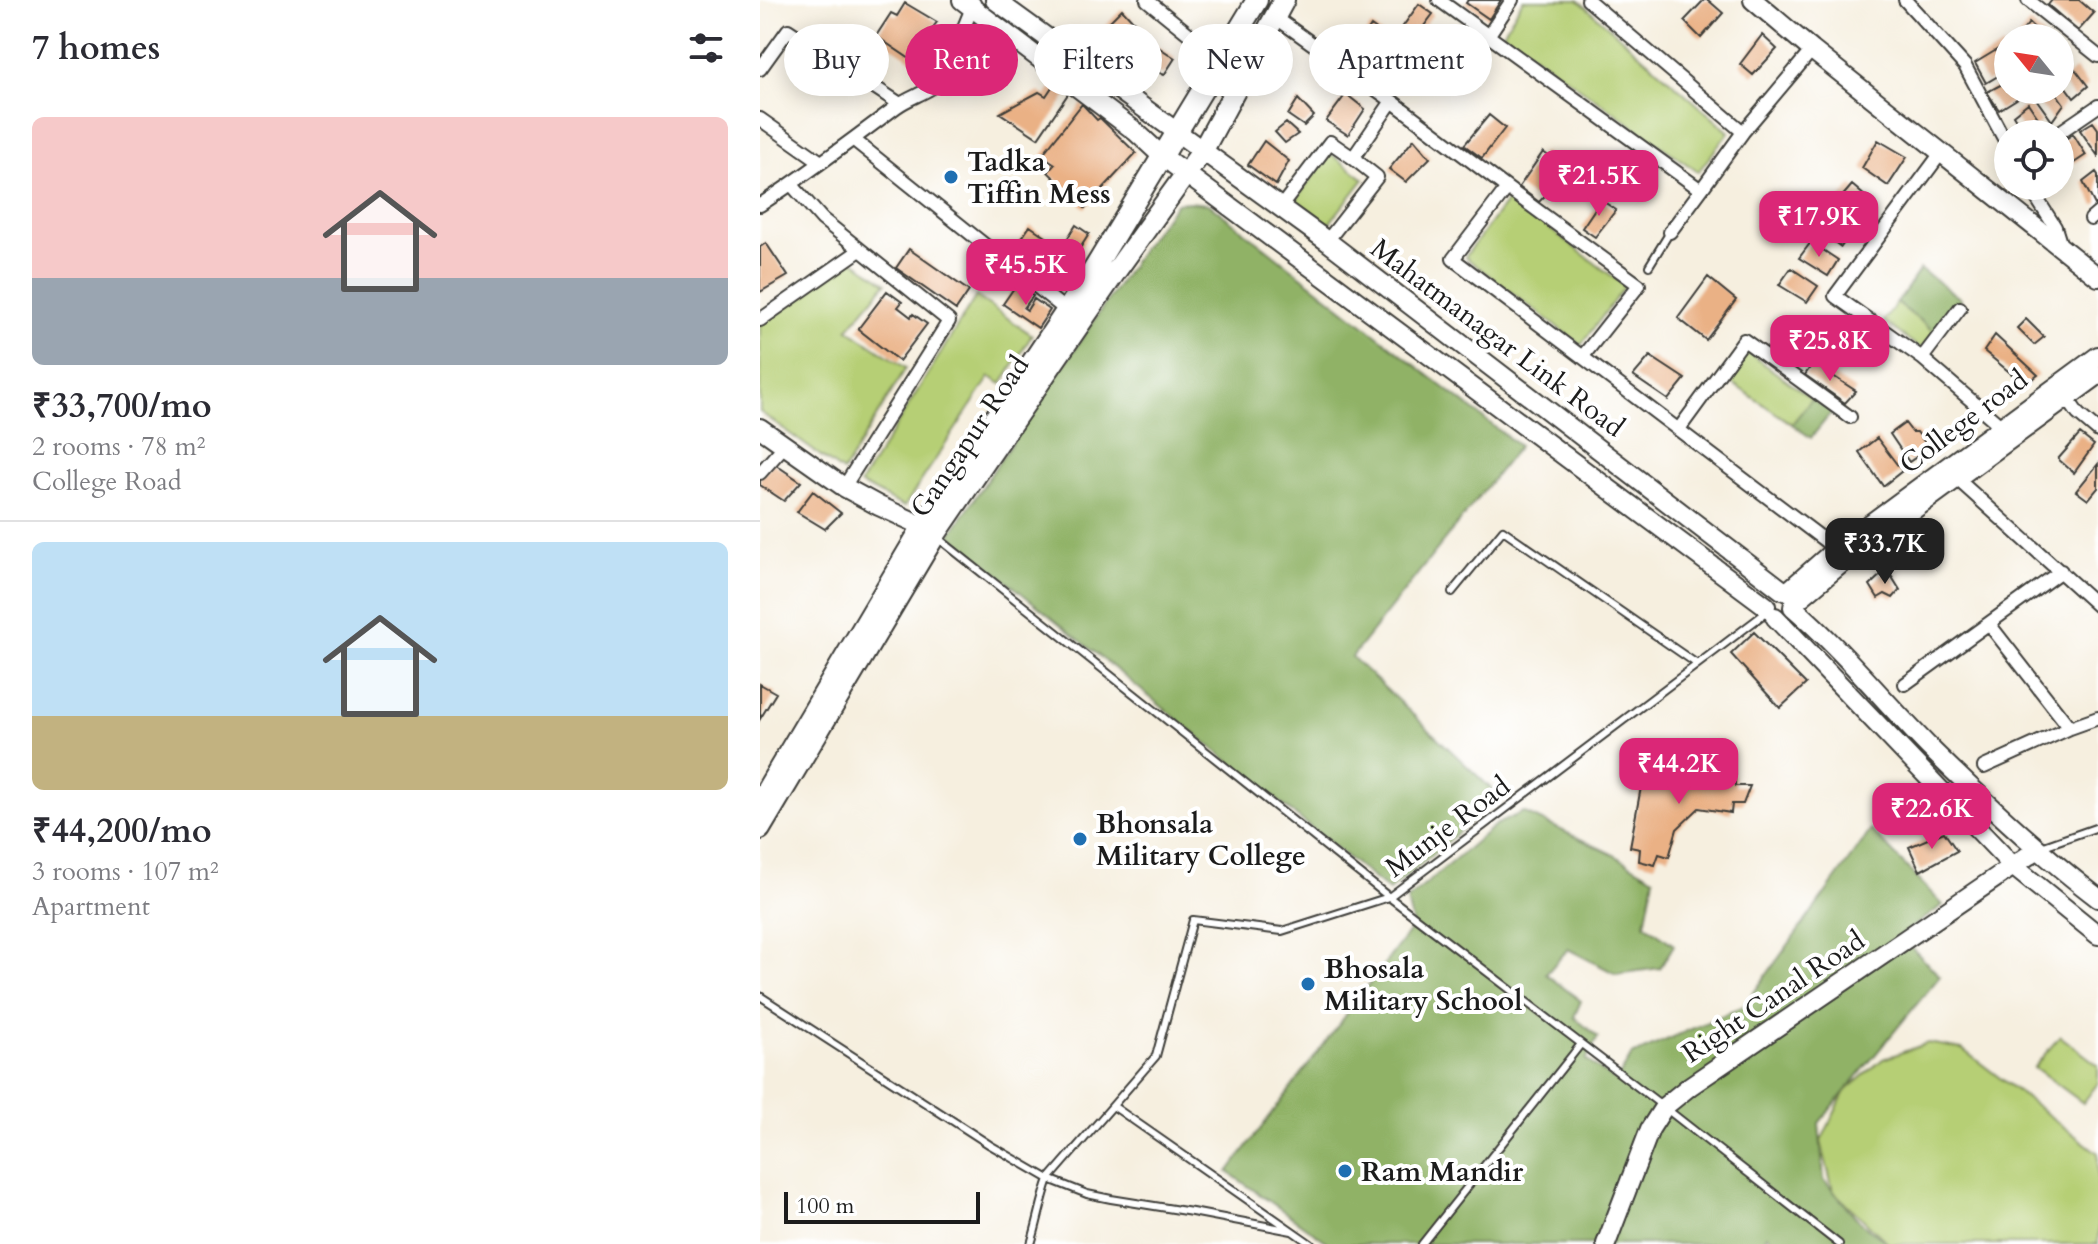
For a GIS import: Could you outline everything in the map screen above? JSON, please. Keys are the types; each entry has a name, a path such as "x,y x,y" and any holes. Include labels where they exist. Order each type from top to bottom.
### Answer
{"main road":[{"name":"Mahatmanagar Link Road","path":"995,0 1327,241 1789,598 1934,751 2038,849 2098,898"},
{"name":"Gangapur Road","path":"1243,24 1257,0"},
{"name":"Mahatmanagar Link Road","path":"970,2 1135,131 1162,156 1770,611 2013,866 2098,935"},
{"path":"1760,2 1812,50 2098,277"},
{"name":"Gangapur Road","path":"760,829 929,530 1203,150 1280,9"},
{"name":"Gangapur Road","path":"760,801 1200,96"},
{"name":"College road","path":"1789,598 1836,549 2098,356"},
{"name":"College road","path":"1789,598 2098,375"},
{"path":"760,428 844,487 929,530"},
{"path":"1770,611 1788,615 1789,598"},
{"name":"Right Canal Road","path":"1606,1244 1650,1129 1664,1107 1690,1086 2038,849"}],"street":[{"path":"1147,0 1178,25"},
{"path":"1439,0 1472,24"},
{"path":"1492,30 1512,0"},
{"path":"1588,0 1743,132"},
{"path":"1905,0 1965,66 1994,120"},
{"path":"2028,0 2098,56"},
{"path":"760,205 900,104 937,86 943,78 970,2"},
{"path":"1280,9 1392,101 1639,285 1583,356"},
{"path":"760,69 788,30 900,104"},
{"path":"1492,39 1701,190"},
{"path":"1670,232 1743,132 1812,50"},
{"path":"1353,158 1392,101"},
{"path":"2074,122 2098,106"},
{"path":"760,119 821,162"},
{"path":"854,140 1067,311"},
{"path":"1280,208 1330,142 1353,158 1377,177 1327,241"},
{"path":"1941,153 1835,296 1922,358 2002,427"},
{"path":"791,184 822,219 949,321 844,487"},
{"path":"1507,188 1453,259 1836,549"},
{"path":"2038,200 2055,227 2062,249"},
{"path":"760,320 860,250"},
{"path":"1922,358 1960,308"},
{"path":"1679,429 1744,340 1850,417"},
{"path":"2067,398 2078,414 2098,431"},
{"path":"760,473 785,445"},
{"path":"1956,478 2098,606"},
{"path":"1905,684 2061,571"},
{"path":"1989,624 2070,728"},
{"path":"1984,767 2098,718"}],"lane":[{"path":"1649,266 1670,232"},
{"path":"929,530 1389,897"},
{"path":"1452,592 1503,530 1697,664"},
{"name":"Munje Road","path":"1770,611 1389,897 1839,1244"},
{"path":"2038,849 2098,827"},
{"path":"1031,1244 1049,1179 1156,1056 1193,920 1282,931 1389,897"},
{"path":"760,996 990,1145 1049,1179 1087,1194 1292,1231"},
{"path":"1422,1244 1581,1044"},
{"path":"1113,1106 1311,1244"}],"green space":[{"path":"1523,0 1578,0 1729,132 1698,172 1503,33"},
{"path":"1330,153 1364,179 1324,230 1291,206"},
{"path":"1509,198 1625,286 1581,345 1465,257"},
{"path":"1177,203 1209,204 1519,446 1352,657 1500,797 1389,891 950,535 1150,237"},
{"path":"851,259 886,283 848,329 906,368 843,472 760,412 760,323"},
{"path":"1920,269 1961,299 1935,332 1897,303"},
{"path":"976,296 1032,335 1002,384 990,377 904,507 860,484"},
{"path":"1897,303 1935,332 1921,349 1883,321"},
{"path":"1746,351 1812,399 1792,424 1726,379"},
{"path":"1812,399 1832,412 1811,438 1792,424"},
{"path":"1523,812 1614,855 1654,878 1645,924 1674,945 1660,968 1616,974 1568,949 1546,974 1581,1001 1574,1017 1598,1037 1586,1060 1616,1081 1632,1055 1744,1006 1871,830 1943,905 1900,936 1940,976 1819,1123 1824,1180 1860,1222 1889,1244 1779,1244 1767,1235 1762,1244 1330,1244 1228,1172 1413,926 1407,900 1495,825"},
{"path":"2060,1036 2098,1065 2098,1083 2083,1103 2034,1067"},
{"path":"1928,1043 1962,1049 2098,1153 2098,1244 1889,1244 1833,1191 1821,1141 1845,1091 1883,1059"}],"building":[{"path":"1468,0 1501,0 1489,19 1466,3"},
{"path":"1704,0 1723,13 1701,38 1684,21"},
{"path":"2052,0 2079,0 2094,13 2078,31 2074,24 2070,24 2048,5"},
{"path":"905,3 937,22 905,24 905,56 889,45 889,24 884,24 891,13 897,16"},
{"path":"1419,4 1433,14 1425,24 1405,24"},
{"path":"1122,9 1134,22 1132,24 1107,24"},
{"path":"1762,35 1777,49 1753,75 1740,64"},
{"path":"1162,49 1175,58 1162,74"},
{"path":"1994,51 1994,78 1986,83 1975,63"},
{"path":"2074,70 2088,86 2074,98"},
{"path":"1994,88 1994,102 1987,92"},
{"path":"1034,95 1067,96 1038,138 1000,113"},
{"path":"1345,96 1365,109 1348,135 1326,121"},
{"path":"1298,99 1314,116 1304,126 1288,115"},
{"path":"1082,104 1136,153 1085,208 1048,172 1055,164 1042,155"},
{"path":"1995,104 2009,104 1999,110"},
{"path":"2029,104 2040,120 2016,120 2013,115"},
{"path":"2040,104 2064,104 2053,120"},
{"path":"1489,115 1505,128 1482,158 1464,145"},
{"path":"2093,122 2098,129 2098,156 2080,130"},
{"path":"1286,123 1298,134 1285,143 1275,132"},
{"path":"2074,136 2086,155 2074,163"},
{"path":"1414,139 1430,158 1406,182 1389,169"},
{"path":"1878,140 1907,157 1888,186 1862,168"},
{"path":"1264,141 1289,161 1276,185 1248,165"},
{"path":"1543,152 1569,171 1539,202 1519,187"},
{"path":"2096,172 2098,203 2095,205 2083,182"},
{"path":"1852,185 1866,197 1853,218 1834,206"},
{"path":"1601,200 1616,210 1595,237 1582,228"},
{"path":"1824,209 1853,230 1841,247 1814,227"},
{"path":"1076,225 1089,234 1077,253 1064,244"},
{"path":"1030,226 1049,239 1044,247 1041,245 1031,263 1013,251"},
{"path":"1811,242 1838,260 1828,276 1799,258"},
{"path":"766,243 788,276 760,292 760,247"},
{"path":"1056,244 1068,252 1055,270 1057,273 1053,279 1039,269"},
{"path":"909,249 969,291 956,310 896,268"},
{"path":"1071,256 1081,263 1066,287 1056,280"},
{"path":"1791,268 1818,286 1807,302 1779,285"},
{"path":"1708,277 1736,300 1706,340 1678,318"},
{"path":"1016,285 1033,296 1024,308 1027,310 1034,299 1050,310 1038,328 1003,304"},
{"path":"887,291 902,302 898,307 927,324 899,361 858,329"},
{"path":"2026,319 2044,337 2034,345 2017,328"},
{"path":"1852,322 1869,336 1847,366 1827,354"},
{"path":"1995,335 2038,375 2025,385 1984,351"},
{"path":"1650,356 1685,379 1668,400 1633,376"},
{"path":"1813,363 1856,391 1845,403 1805,375"},
{"path":"1905,423 1912,432 1917,432 1929,448 1909,462 1890,434"},
{"path":"2080,434 2094,445 2074,473 2058,459"},
{"path":"1877,438 1902,471 1883,486 1859,452"},
{"path":"773,463 801,482 784,501 760,485 760,478"},
{"path":"2098,464 2098,488 2088,500 2076,491"},
{"path":"813,491 841,513 825,529 797,512"},
{"path":"1887,569 1900,590 1893,598 1885,594 1878,598 1870,585"},
{"path":"1754,632 1806,684 1780,708 1731,654"},
{"path":"760,684 776,693 760,719"},
{"path":"1670,763 1735,775 1735,786 1750,786 1743,804 1732,804 1731,813 1699,808 1677,829 1669,857 1659,854 1655,865 1639,861 1640,849 1630,847 1641,787 1670,777"},
{"path":"1944,832 1957,851 1920,871 1909,847"}],"place":[{"name":"Tadka Tiffin Mess","path":"951,177"},
{"name":"Bhonsala Military College","path":"1080,839"},
{"name":"Bhosala Military School","path":"1308,984"},
{"name":"Ram Mandir","path":"1345,1171"}]}
